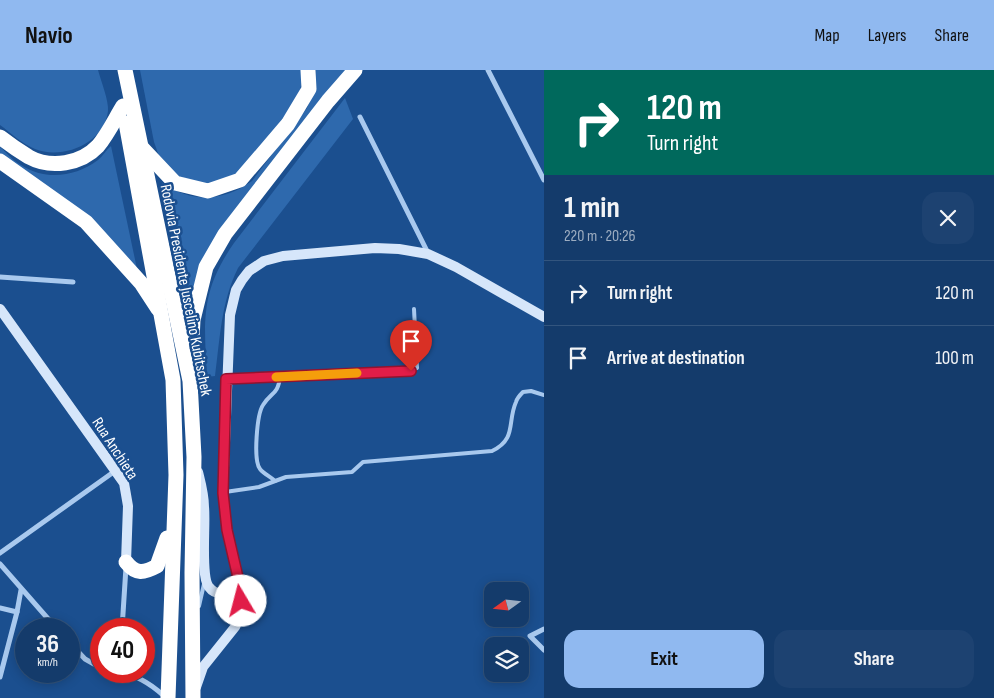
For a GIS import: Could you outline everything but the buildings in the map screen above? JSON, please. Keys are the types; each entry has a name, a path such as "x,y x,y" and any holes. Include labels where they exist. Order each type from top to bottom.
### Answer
{"highway":[{"name":"Rodovia Presidente Juscelino Kubitschek","path":"116,70 163,316 173,380 176,461 167,698"},
{"name":"Rodovia Presidente Juscelino Kubitschek","path":"125,70 190,382 194,458 194,695"},
{"path":"142,148 175,183 208,191 240,180 288,124 309,89 308,70"},
{"path":"190,382 193,320 206,267 225,234 328,100 355,70"},
{"path":"0,137 30,158 49,164 68,162 84,157 97,147 123,106"},
{"path":"0,161 86,222 141,283 163,316"},
{"path":"126,562 131,569 139,572 147,572 157,566 173,520"}],"street":[{"path":"488,70 544,180"},
{"path":"360,117 428,254"},
{"path":"194,695 203,667 235,627 240,608 240,586 227,530 223,493 230,315 234,296 242,280 257,265 283,256 376,248 399,249 428,254 456,267 544,317"},
{"path":"0,277 73,282"},
{"name":"Rua Anchieta","path":"0,309 124,483 128,506 123,618"},
{"path":"194,458 204,507 205,579 210,589 221,593 228,593 240,586"},
{"path":"0,554 115,471"},
{"path":"0,564 47,618"},
{"path":"0,677 21,590"},
{"path":"0,608 17,612"},
{"path":"544,629 530,636 544,650"},
{"path":"80,654 90,662"},
{"path":"149,683 167,698"}],"lane":[{"path":"226,379 411,371 416,368 414,309"},
{"path":"275,481 260,469 256,461 258,414 263,404 279,387 280,376"},
{"path":"223,493 259,487 286,477 352,472 363,462 492,451 502,446 509,435 516,400 523,392 531,391 544,395"},
{"path":"193,630 205,579"}],"shaded area":[{"path":"0,70 98,70 108,107 105,123 90,140 69,151 46,152 30,147 0,125"},
{"path":"140,70 301,70 302,80 299,96 246,169 214,185 180,178 160,159 154,142"},
{"path":"316,70 350,70 219,235 190,312 186,311 162,183 173,190 185,194 207,197 230,193 252,181 307,108 315,88"},
{"path":"345,98 353,119 238,268 232,281 225,307 215,376 207,377 205,323 210,292 215,277 234,243"},
{"path":"111,146 137,269 0,155 0,147 15,161 31,170 50,175 60,175 89,166"}],"slow traffic":[{"path":"276,377 357,373"}],"route":[{"path":"241,601 240,586 227,530 223,493 226,379 411,371"}]}
